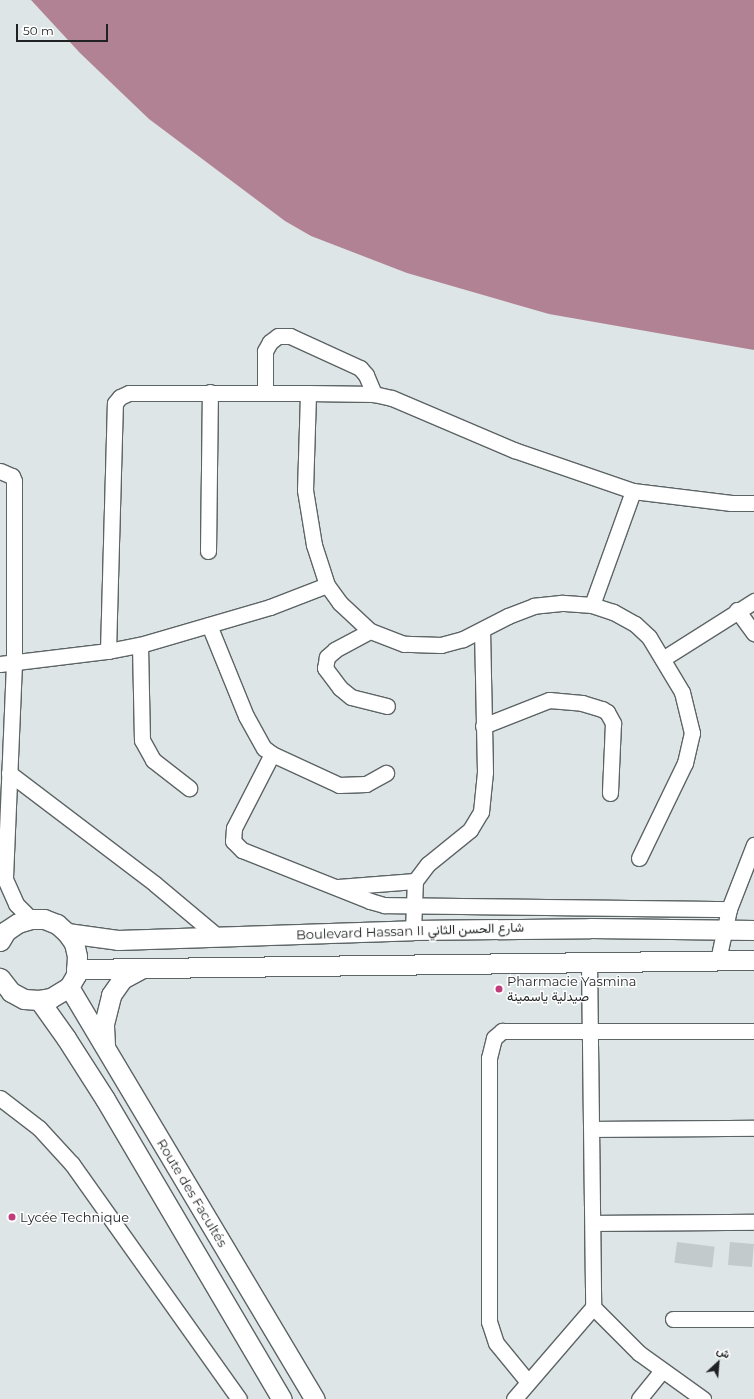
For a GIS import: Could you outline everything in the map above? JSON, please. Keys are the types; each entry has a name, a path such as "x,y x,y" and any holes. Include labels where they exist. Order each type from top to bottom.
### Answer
{"main road":[{"path":"2,931 18,923 31,919 51,922 67,932 74,943 76,969 69,987 51,998 39,1000 24,999 4,986"},
{"name":"Boulevard Hassan II شارع الحسن الثاني","path":"67,932 118,940 413,930 590,928 754,930"},
{"path":"76,969 754,960"},
{"path":"105,1045 104,1024 111,995 122,979 141,969"},
{"name":"Route des Facultés","path":"69,987 315,1399"},
{"name":"Route des Facultés","path":"39,1000 105,1099 282,1399"}],"street":[{"path":"265,392 266,351 270,342 278,336 290,336 360,368 366,374 374,394"},
{"path":"208,552 210,392"},
{"path":"108,651 115,403 120,397 129,393 265,392 374,394 411,405 514,450 633,491 731,503 754,503"},
{"path":"308,393 305,490 314,545 327,585 340,603 370,631 404,644 424,646 463,639 508,616 534,606 560,603 592,605 612,612 634,624 649,638 664,658 682,692 692,733 685,763 639,858"},
{"path":"0,471 12,476 14,481 6,584 9,773 5,879 16,904 31,919"},
{"path":"592,605 633,491"},
{"path":"7,664 108,651 140,645 209,625 327,585"},
{"path":"664,658 737,610 754,601"},
{"path":"737,610 754,633"},
{"path":"209,625 256,737 272,754 340,784 366,784 386,773"},
{"path":"413,930 415,882 428,864 470,830 481,812 485,772 482,630"},
{"path":"370,631 335,650 327,657 325,668 340,688 351,697 387,706"},
{"path":"140,645 142,740 153,760 189,788"},
{"path":"483,726 549,700 582,703 602,709 607,712 613,723 610,793"},
{"path":"272,754 234,828 233,841 242,850 384,905 413,904 729,909"},
{"path":"9,773 155,884 217,936"},
{"path":"718,960 729,909 754,845"},
{"path":"335,887 415,882"},
{"path":"514,1399 593,1307 593,1128 589,962"},
{"path":"528,1382 500,1350 489,1322 491,1045 496,1034 502,1031 754,1031"},
{"path":"0,1098 39,1128 72,1164 239,1399"},
{"path":"593,1128 754,1128"},
{"path":"593,1223 754,1222"},
{"path":"593,1307 639,1353 703,1399"},
{"path":"672,1319 754,1320"},
{"path":"639,1399 662,1371"}],"shaded area":[{"path":"31,0 754,0 754,350 549,314 407,273 311,236 285,221 149,119 80,53"}],"building":[{"path":"677,1242 715,1247 712,1267 674,1263"},
{"path":"730,1242 754,1244 752,1267 728,1265"}],"place":[{"name":"Pharmacie Yasmina صيدلية ياسمينة","path":"499,989"},
{"name":"Lycée Technique","path":"12,1217"}]}
